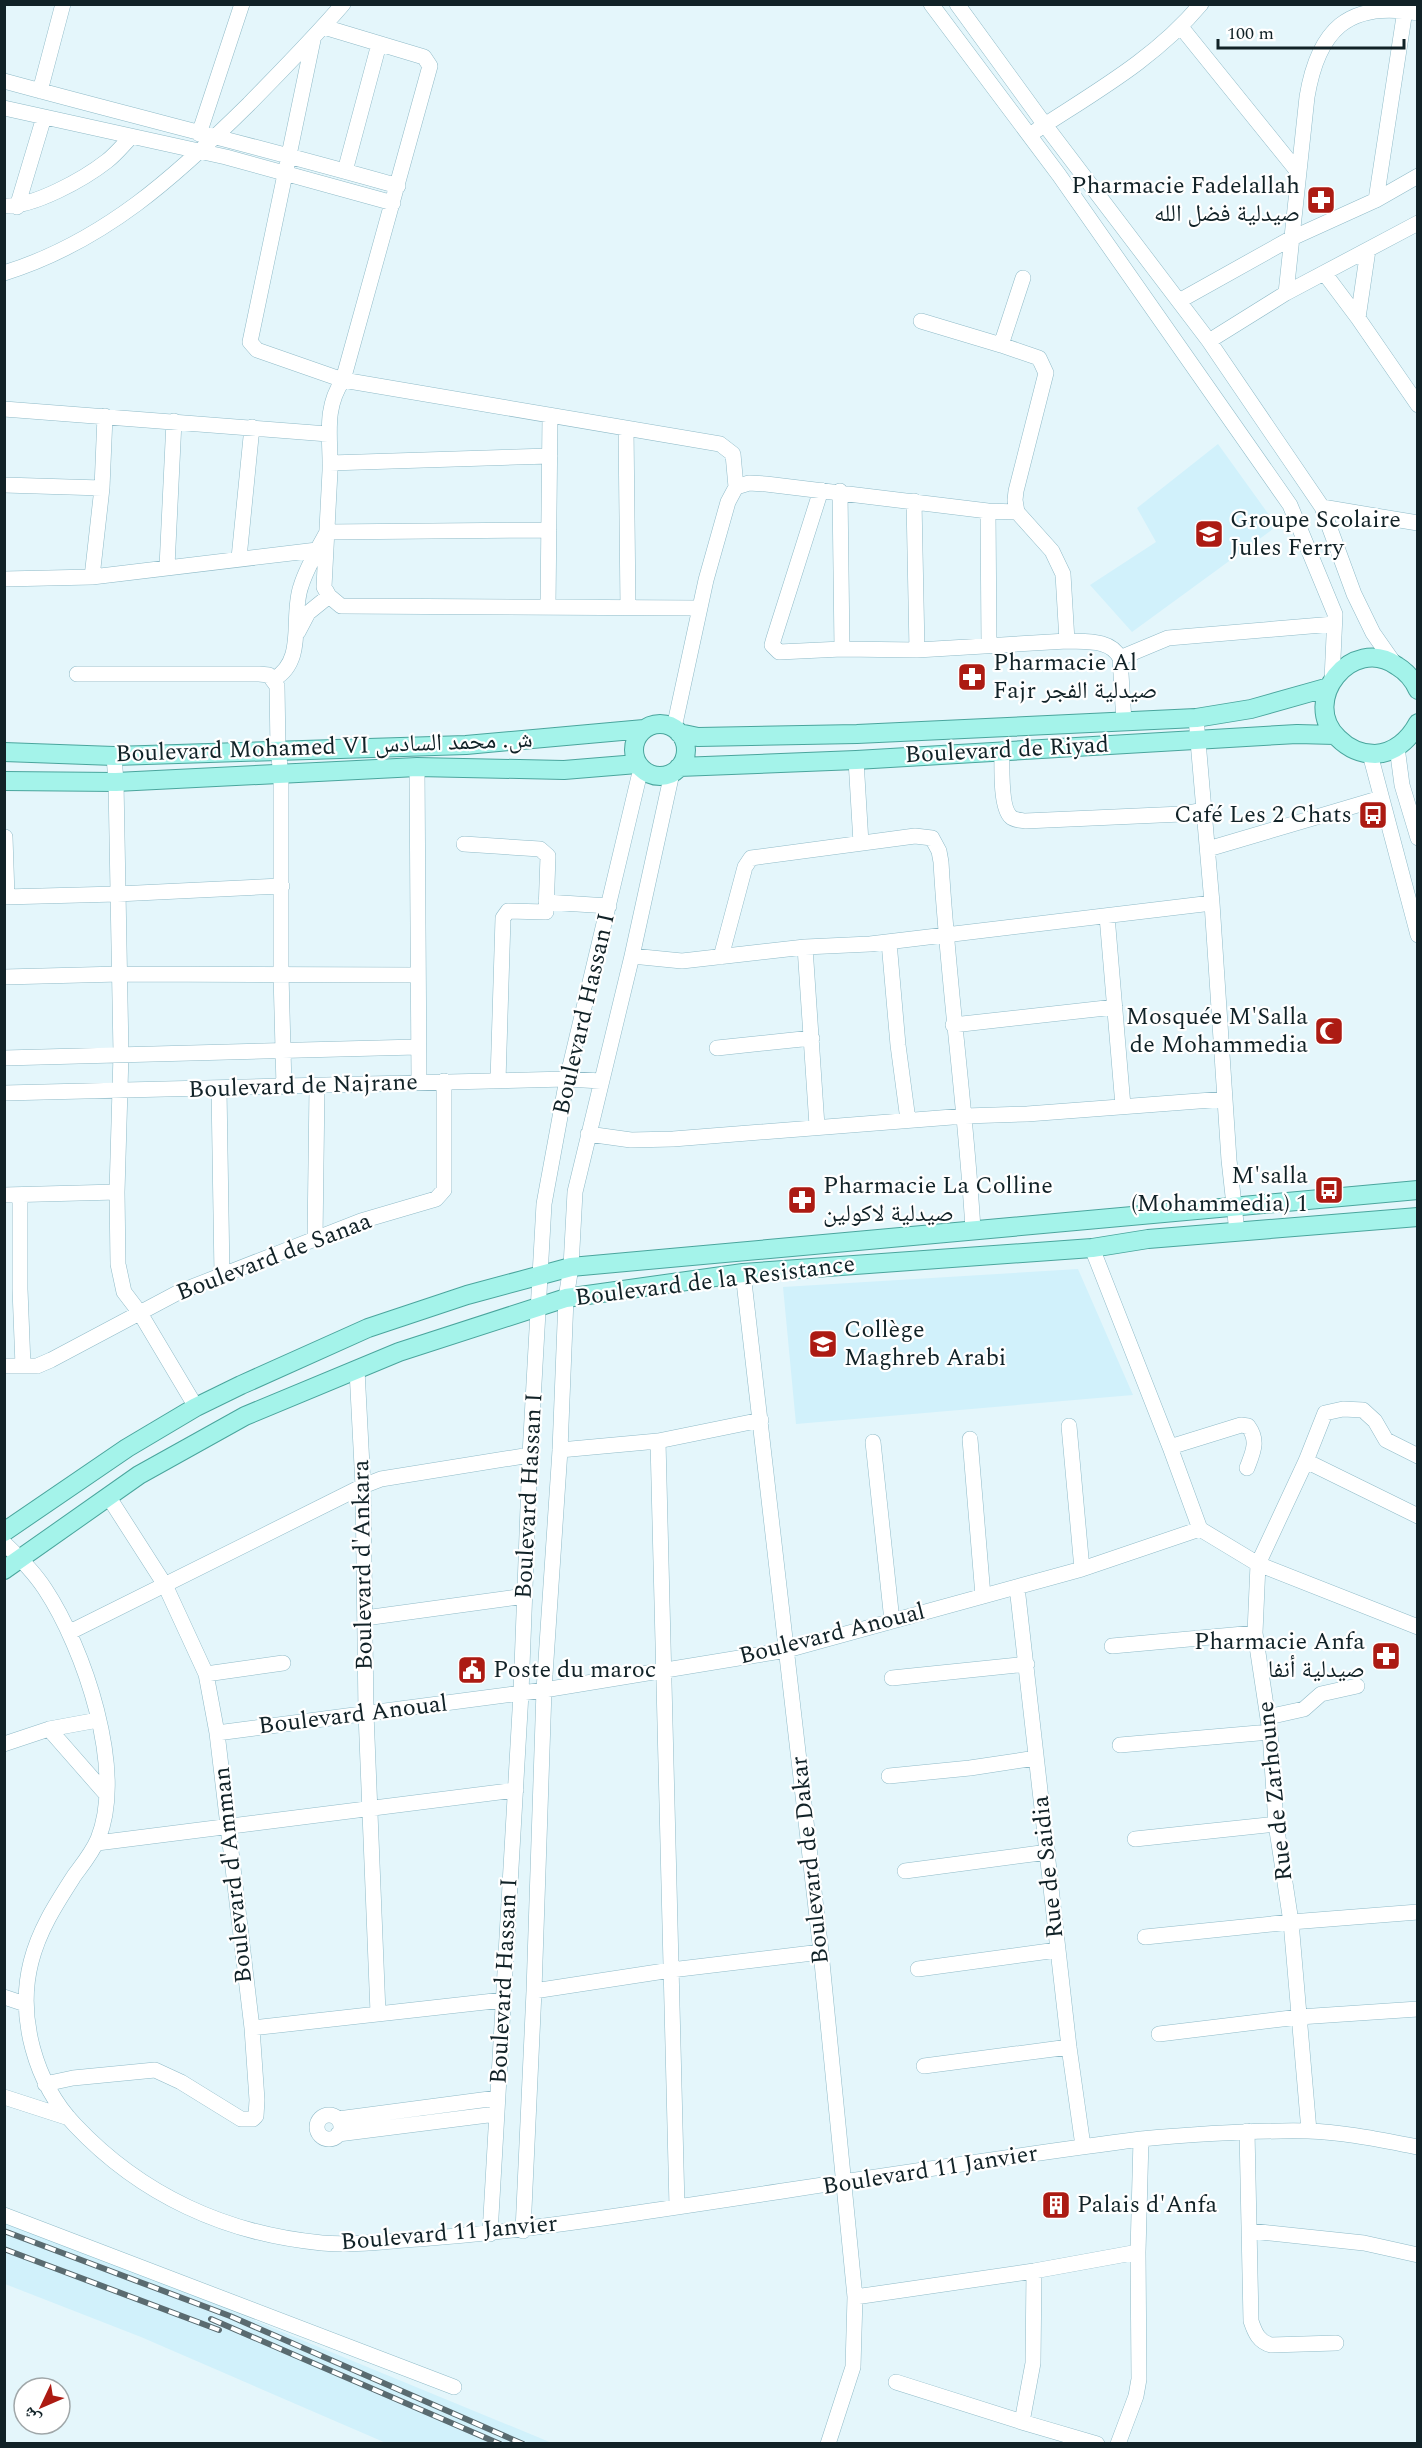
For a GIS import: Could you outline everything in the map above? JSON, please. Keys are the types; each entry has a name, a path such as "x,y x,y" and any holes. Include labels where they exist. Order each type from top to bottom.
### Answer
{"main road":[{"path":"1416,729 1397,747 1389,751 1370,754 1345,745 1335,735 1325,712 1331,683 1346,666 1370,657 1380,657 1394,663 1406,672 1417,686"},
{"name":"Boulevard de Riyad","path":"676,730 698,736 857,734 1196,718 1251,709 1331,683"},
{"path":"655,724 676,730 685,746 685,754 675,770 655,775 639,766 633,752 636,739 644,729 655,724"},
{"name":"Boulevard Mohamed VI ش. محمد السادس","path":"4,752 114,756 278,749 466,745 644,729"},
{"name":"Boulevard de Riyad","path":"675,770 1297,734 1335,735"},
{"name":"Boulevard Mohamed VI ش. محمد السادس","path":"4,781 116,782 417,767 564,770 639,766"},
{"name":"Boulevard de la Resistance","path":"4,1532 127,1448 196,1407 368,1328 467,1295 571,1267 1418,1190"},
{"name":"Boulevard de la Resistance","path":"4,1570 139,1475 245,1416 399,1352 566,1298 744,1273 1092,1248 1148,1239 1335,1226 1418,1217"}],"street":[{"path":"40,91 63,4"},
{"path":"199,134 242,4"},
{"path":"4,273 33,264 83,241 136,207 216,136 313,40 343,4"},
{"path":"931,4 1059,175 1290,505 1335,614 1331,683"},
{"path":"957,4 1045,125 1209,341 1322,507 1354,594 1373,633 1394,663"},
{"path":"1030,135 1103,89 1181,27 1201,4"},
{"path":"1286,293 1307,97 1314,63 1326,40 1357,9 1411,12 1376,200"},
{"path":"324,27 424,57 430,66 343,380 333,399 328,434 330,463 324,587 329,596 341,606 699,608"},
{"path":"1181,27 1298,172"},
{"path":"313,40 250,342 257,350 343,380 720,444 733,454 736,487 728,502 699,608 676,730"},
{"path":"345,171 379,44"},
{"path":"4,81 199,134 216,136 290,155 398,186"},
{"path":"4,108 200,151 393,203"},
{"path":"11,206 44,117"},
{"path":"11,206 37,201 93,171 110,159 131,137"},
{"path":"1059,175 1075,164"},
{"path":"1179,301 1290,239 1376,200 1418,176"},
{"path":"1209,341 1286,293 1418,223"},
{"path":"1358,318 1368,250"},
{"path":"1325,274 1418,405"},
{"path":"1001,345 1023,278"},
{"path":"921,321 1039,358 1046,373 1016,491 1017,512 1052,550 1063,574 1067,641"},
{"path":"4,409 328,434"},
{"path":"92,578 102,488 105,416"},
{"path":"548,607 550,416"},
{"path":"167,567 174,421"},
{"path":"239,558 252,427"},
{"path":"626,428 628,608"},
{"path":"330,463 550,456"},
{"path":"736,487 749,483 840,491 988,511 1017,512"},
{"path":"4,485 102,488"},
{"path":"821,490 772,645 775,649 784,653 842,649 916,650 1067,641 1105,644 1113,647 1120,658 1124,722"},
{"path":"840,491 842,649"},
{"path":"914,501 916,650"},
{"path":"1322,507 1418,523"},
{"path":"988,511 989,645"},
{"path":"814,514 841,520"},
{"path":"327,532 549,530"},
{"path":"274,679 283,674 295,648 298,632 296,603 301,585 327,532"},
{"path":"4,579 92,578 317,550"},
{"path":"298,632 308,613 329,596"},
{"path":"1120,658 1168,638 1334,624"},
{"path":"77,674 259,674 269,675 274,679 277,686 278,749 281,775 281,975 285,1052 284,1087"},
{"path":"1196,718 1237,1232"},
{"path":"1397,747 1402,785 1418,838"},
{"path":"1002,750 1004,804 1007,812 1016,819 1025,821 1182,814 1203,810"},
{"path":"1370,754 1418,935"},
{"path":"114,756 121,1054 117,1192 118,1264 124,1292 140,1312 196,1407"},
{"path":"856,760 861,843"},
{"name":"Boulevard Hassan I","path":"490,2234 516,1790 530,1455 544,1204 567,1078 608,911 639,766"},
{"path":"417,767 418,1082"},
{"name":"Boulevard Hassan I","path":"523,2231 544,1690 560,1450 566,1298 571,1267 575,1192 675,770"},
{"path":"1208,849 1381,798"},
{"path":"721,957 745,867 751,858 915,836 932,838 939,850 941,862 953,1025 965,1116 973,1230"},
{"path":"5,837 6,896 117,894 282,886"},
{"path":"464,844 540,849 545,852 548,856 546,907"},
{"path":"632,957 682,961 805,947 890,942 1212,903"},
{"path":"498,1081 503,918 508,911 546,907 608,911"},
{"path":"1107,916 1123,1106"},
{"path":"890,942 898,1046 908,1120"},
{"path":"805,947 817,1126"},
{"path":"4,977 120,974 417,975"},
{"path":"953,1025 1115,1007"},
{"path":"717,1048 812,1038"},
{"path":"4,1058 417,1047"},
{"name":"Boulevard de Najrane","path":"4,1094 316,1087 567,1078 601,1081"},
{"name":"Boulevard de Sanaa","path":"4,1366 37,1365 51,1360 179,1292 361,1221 441,1196 444,1190 444,1082"},
{"path":"315,1239 316,1087"},
{"path":"219,1089 222,1275"},
{"path":"588,1134 631,1140 672,1139 817,1126 1027,1114 1225,1099"},
{"path":"23,1366 20,1290 12,1195 117,1192"},
{"path":"1092,1248 1200,1529 1258,1564 1418,1628"},
{"name":"Boulevard de Dakar","path":"744,1273 821,1952 855,2297 853,2367 828,2444"},
{"name":"Boulevard d'Ankara","path":"357,1370 363,1486 366,1713 378,2013"},
{"name":"Rue de Zarhoune","path":"1309,2131 1291,1922 1276,1824 1269,1724 1255,1633 1258,1564 1306,1461 1323,1416 1332,1410 1366,1412 1376,1421 1386,1440 1418,1456"},
{"path":"560,1450 658,1441 760,1420"},
{"path":"1170,1447 1241,1425 1248,1426 1253,1434 1255,1445 1247,1468"},
{"path":"1069,1426 1082,1569"},
{"path":"970,1439 983,1596"},
{"path":"658,1441 676,2207"},
{"path":"873,1442 892,1621"},
{"path":"70,1632 381,1479 530,1455"},
{"path":"1306,1461 1418,1516"},
{"name":"Boulevard d'Amman","path":"45,2084 74,2078 155,2070 175,2078 241,2119 253,2119 256,2116 252,2028 217,1733 206,1674 165,1585 108,1496"},
{"name":"Boulevard Anoual","path":"217,1733 544,1690 787,1650 1082,1569 1200,1529"},
{"name":"Boulevard 11 Janvier","path":"4,1543 20,1557 44,1587 70,1632 89,1683 105,1760 106,1794 103,1821 97,1843 42,1928 30,1965 25,2004 33,2047 45,2084 69,2118 97,2149 141,2182 202,2215 272,2234 323,2243 367,2243 523,2231 1141,2139 1247,2132 1309,2131 1343,2134 1418,2147"},
{"name":"Rue de Saidia","path":"1017,1587 1057,1950 1083,2146"},
{"path":"365,1618 525,1596"},
{"path":"1113,1646 1255,1633"},
{"path":"206,1674 283,1663"},
{"path":"892,1678 1027,1664"},
{"path":"1120,1745 1269,1724 1304,1709 1321,1694 1357,1686"},
{"path":"4,1744 49,1729 98,1720"},
{"path":"49,1729 106,1794"},
{"path":"889,1776 970,1768 1036,1758"},
{"path":"97,1843 516,1790"},
{"path":"1135,1839 1276,1824"},
{"path":"905,1871 1048,1852"},
{"path":"1145,1937 1418,1912"},
{"path":"918,1969 1057,1950"},
{"path":"534,1991 671,1970 821,1952"},
{"path":"4,1997 25,2004"},
{"path":"252,2028 503,2000"},
{"path":"1159,2034 1299,2017 1418,2009"},
{"path":"924,2066 1069,2047"},
{"path":"4,2097 69,2118"},
{"path":"338,2126 496,2106"},
{"path":"1247,2132 1251,2231 1251,2321 1255,2334 1266,2344 1271,2345 1336,2343"},
{"path":"1118,2444 1136,2396 1138,2379 1141,2139"},
{"path":"4,2215 454,2387"},
{"path":"1251,2231 1364,2243 1418,2255"},
{"path":"855,2297 1034,2271 1138,2252"},
{"path":"1022,2422 1033,2363 1034,2271"},
{"path":"896,2382 1097,2444"}],"shaded area":[{"name":"Groupe Scolaire Jules Ferry","path":"1218,444 1277,526 1132,632 1090,585 1156,542 1137,508"},
{"path":"1078,1269 1133,1395 796,1424 783,1287"},
{"path":"4,2221 103,2258 552,2443 386,2443 141,2337 5,2284"}],"railway":[{"path":"4,2231 230,2316 523,2444"},
{"path":"4,2249 219,2330"},
{"path":"211,2319 500,2444"}],"place":[{"name":"Pharmacie Fadelallah صيدلية فضل الله","path":"1321,200"},
{"name":"Groupe Scolaire Jules Ferry","path":"1209,534"},
{"name":"Pharmacie Al Fajr صيدلية الفجر","path":"972,677"},
{"name":"Café Les 2 Chats","path":"1373,815"},
{"name":"Mosquée M'Salla de Mohammedia","path":"1329,1031"},
{"name":"M'salla (Mohammedia) 1","path":"1329,1190"},
{"name":"Pharmacie La Colline صيدلية لاكولين","path":"802,1200"},
{"name":"Collège Maghreb Arabi","path":"823,1344"},
{"name":"Pharmacie Anfa صيدلية أنفا","path":"1386,1656"},
{"name":"Poste du maroc","path":"472,1670"},
{"name":"Palais d'Anfa","path":"1056,2205"}]}
